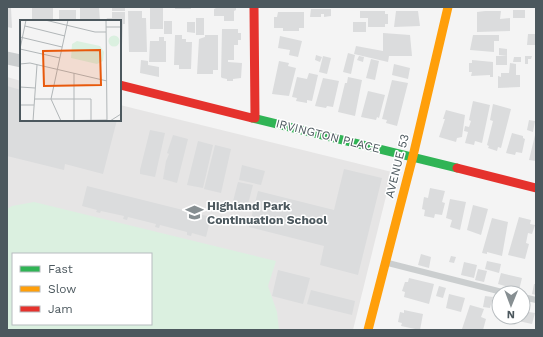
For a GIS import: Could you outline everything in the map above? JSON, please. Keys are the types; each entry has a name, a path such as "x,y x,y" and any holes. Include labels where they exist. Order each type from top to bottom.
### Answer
{"street":[{"path":"254,7 255,118"},
{"name":"AVENUE 53","path":"368,330 413,156 448,7"},
{"path":"7,58 20,61"},
{"name":"IRVINGTON PLACE","path":"121,85 413,156 536,188"}],"lane":[{"path":"385,263 491,289"}],"shaded area":[{"name":"Highland Park Continuation School","path":"7,77 20,81 20,121 121,121 121,105 392,172 353,330 7,330"}],"green space":[{"path":"34,202 276,261 268,286 277,312 279,330 7,330 7,209 12,206"}],"building":[{"path":"32,7 53,7 53,20 32,20"},
{"path":"80,7 99,7 100,20 80,20"},
{"path":"112,7 125,7 125,11 112,11"},
{"path":"175,7 191,7 191,9 175,9"},
{"path":"218,7 236,7 236,10 234,11 234,21 224,21 224,16 214,16 214,9"},
{"path":"7,8 11,8 12,28 7,27"},
{"path":"150,8 163,8 163,29 150,29"},
{"path":"311,9 331,9 331,16 324,17 324,14 321,14 321,17 310,17"},
{"path":"59,10 76,10 76,20 59,20"},
{"path":"513,10 525,10 525,18 513,18"},
{"path":"128,11 142,11 142,18 146,18 147,52 129,52"},
{"path":"360,11 385,11 385,14 388,14 388,24 385,24 385,27 368,27 368,18 360,18"},
{"path":"396,11 418,11 420,26 394,27"},
{"path":"501,11 500,19 510,18 510,31 477,32 477,12"},
{"path":"112,12 125,12 122,45 121,20 106,20 107,18 112,18"},
{"path":"278,12 304,12 304,28 299,28 299,31 283,31 283,28 274,28 274,17 277,17"},
{"path":"196,18 204,18 204,35 196,35"},
{"path":"164,21 172,21 172,34 164,34"},
{"path":"187,22 195,22 195,33 187,32"},
{"path":"353,22 366,22 366,32 353,32"},
{"path":"222,29 238,29 238,33 241,33 241,40 238,40 238,45 234,45 234,60 228,60 228,62 242,63 241,78 233,79 233,81 227,81 227,79 221,77"},
{"path":"383,33 410,35 412,56 389,56 388,62 354,54 356,46 383,51"},
{"path":"528,34 536,34 536,45 527,45"},
{"path":"175,35 182,35 182,39 186,39 186,42 192,42 191,69 179,69 179,65 174,65"},
{"path":"205,35 218,35 218,70 213,70 213,74 197,74 199,39 205,37"},
{"path":"473,35 499,35 499,41 494,41 494,52 470,50"},
{"path":"280,36 302,41 298,57 289,55 290,50 278,48"},
{"path":"159,37 164,37 164,41 166,41 166,62 149,62 150,41 159,41"},
{"path":"499,48 507,49 507,56 499,55"},
{"path":"348,53 355,55 351,74 343,72"},
{"path":"316,55 322,57 320,62 315,60"},
{"path":"323,56 331,58 327,74 319,72"},
{"path":"359,56 364,57 363,62 357,60"},
{"path":"496,56 507,56 507,65 496,65"},
{"path":"525,56 532,56 531,59 528,59 528,64 525,64"},
{"path":"514,57 521,57 521,62 513,62"},
{"path":"371,59 379,61 375,80 366,78"},
{"path":"141,60 148,61 148,65 159,67 159,77 140,73"},
{"path":"472,60 493,62 493,77 490,77 490,75 471,76 472,72 469,72 469,63 472,63"},
{"path":"279,61 289,63 288,66 296,68 289,96 272,94"},
{"path":"510,63 516,64 516,75 520,75 520,87 498,88 498,76 501,77 501,73 509,73"},
{"path":"394,64 410,68 408,79 392,75"},
{"path":"309,73 318,75 312,101 307,100 307,103 296,101 297,98 292,97 297,77 307,79"},
{"path":"348,77 362,80 355,116 338,112 345,83 347,83"},
{"path":"323,78 339,81 333,107 327,106 326,108 315,106"},
{"path":"392,80 408,83 397,126 386,123 387,120 382,119"},
{"path":"7,86 20,90 20,121 117,121 103,174 65,164 64,170 7,156"},
{"path":"368,91 385,95 379,118 377,117 376,120 361,117"},
{"path":"473,101 490,105 482,143 475,141 474,145 465,143 468,132 464,131 465,126 469,127 471,121 469,120"},
{"path":"493,104 511,109 501,148 498,147 497,151 488,148 489,146 487,145 493,121 490,120"},
{"path":"446,110 465,115 462,137 457,138 456,142 439,137 445,119 443,119"},
{"path":"529,120 535,121 533,132 527,130"},
{"path":"150,130 165,133 155,177 140,174"},
{"path":"536,131 536,161 529,160"},
{"path":"512,133 523,136 525,139 522,153 516,152 515,155 506,153"},
{"path":"173,135 188,139 177,183 163,179 166,161 169,154 167,153"},
{"path":"198,141 213,145 203,188 187,185"},
{"path":"215,145 231,149 221,193 204,189"},
{"path":"242,165 265,171 261,185 239,180"},
{"path":"344,169 382,178 358,275 320,265 324,246 249,227 258,191 334,210"},
{"path":"238,182 253,185 247,208 232,205"},
{"path":"87,186 211,217 206,237 192,233 191,236 187,235 187,232 160,225 159,228 155,227 156,224 128,217 127,220 123,219 124,216 101,211 100,213 96,212 97,210 82,206"},
{"path":"430,188 445,191 442,202 445,203 442,215 435,214 434,218 424,216 425,210 422,209 424,197 428,198"},
{"path":"450,199 466,202 460,230 450,227 452,220 446,218"},
{"path":"473,205 488,209 481,235 467,230"},
{"path":"519,217 531,220 530,224 535,225 532,234 528,233 526,243 529,244 525,259 508,255"},
{"path":"492,218 508,222 502,256 487,252 487,254 482,253"},
{"path":"421,254 431,257 429,268 418,265"},
{"path":"451,256 456,257 454,263 449,262"},
{"path":"487,261 501,264 499,273 485,269"},
{"path":"464,262 477,265 474,278 461,275"},
{"path":"478,269 487,271 484,282 475,280"},
{"path":"278,270 310,278 303,304 272,296"},
{"path":"501,273 522,278 520,285 498,284"},
{"path":"409,278 434,284 429,304 404,297 405,292 402,291 405,282 408,282"},
{"path":"534,284 536,284 536,295 532,294"},
{"path":"439,286 446,288 443,298 436,296"},
{"path":"311,290 355,301 352,315 307,304"},
{"path":"449,294 465,298 461,312 446,308"},
{"path":"485,296 491,297 490,308 483,307"},
{"path":"470,305 484,309 481,317 486,319 483,330 462,329"},
{"path":"404,310 423,314 420,330 401,326 402,323 398,322 400,312 404,313"},
{"path":"531,312 535,313 531,324"}],"traffic: fast":[{"path":"252,118 457,168"}],"traffic: slow":[{"path":"368,330 413,156 448,7"}],"traffic: jam":[{"path":"254,7 255,118"},
{"path":"121,85 252,118"},
{"path":"457,168 536,188"}],"place":[{"name":"Highland Park Continuation School","path":"194,213"}]}
